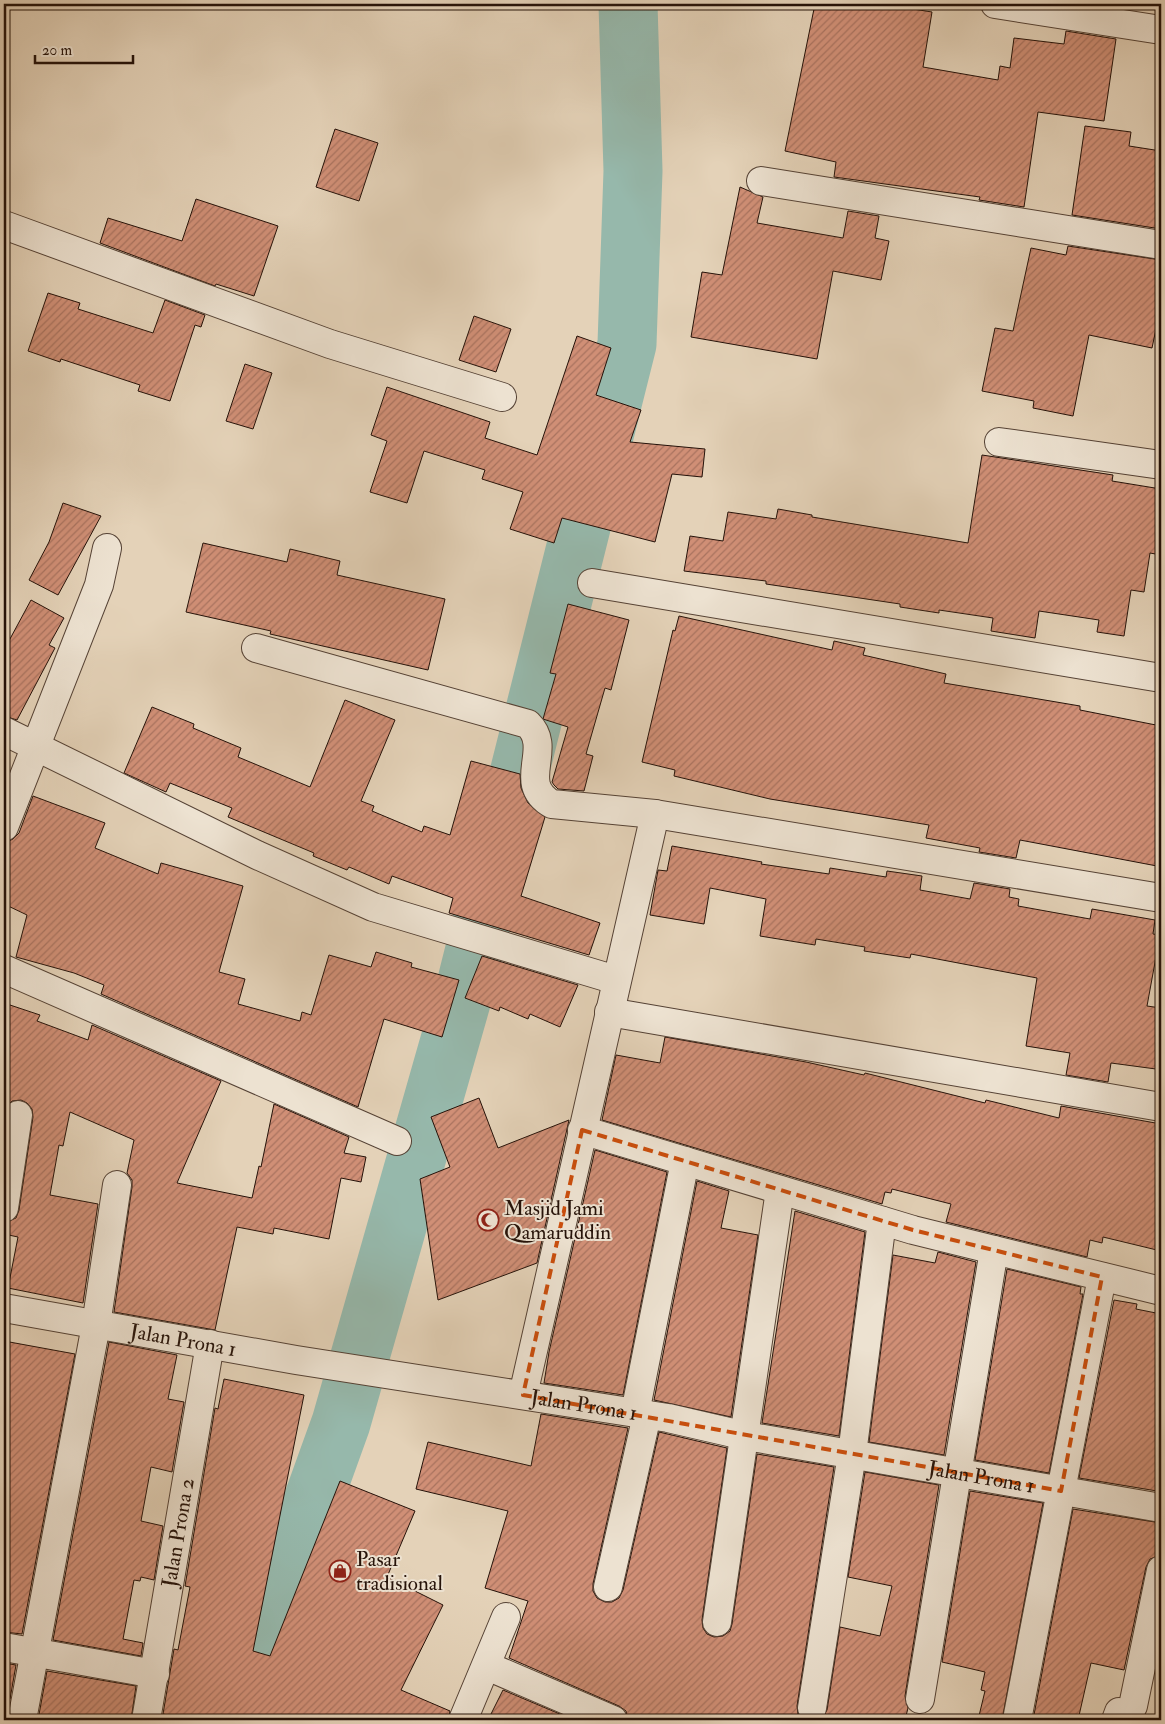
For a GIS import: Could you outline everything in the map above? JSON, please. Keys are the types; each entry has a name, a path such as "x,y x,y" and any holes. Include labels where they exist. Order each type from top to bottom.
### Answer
{"street":[{"path":"994,4 1161,30"},
{"path":"761,181 1161,244"},
{"path":"4,225 330,344 502,397"},
{"path":"999,442 1161,465"},
{"path":"4,827 99,585 106,548"},
{"path":"592,583 1161,678"},
{"path":"256,648 528,724 538,738 535,788 542,799 552,804 655,814 1161,898"},
{"path":"4,732 257,855 373,907 616,980"},
{"path":"523,1395 655,814"},
{"path":"4,969 397,1141"},
{"path":"609,1012 1161,1107"},
{"path":"4,1208 18,1115"},
{"path":"582,1130 882,1221 1161,1291"},
{"path":"608,1586 641,1414 685,1161"},
{"path":"22,1720 96,1325 117,1185"},
{"path":"717,1622 746,1436 780,1190"},
{"path":"812,1708 852,1454 882,1221"},
{"path":"920,1699 994,1250"},
{"path":"1017,1720 1102,1277"},
{"name":"Jalan Prona 1","path":"4,1308 210,1344 641,1414 746,1436 957,1474 1061,1491 1160,1502"},
{"name":"Jalan Prona 2","path":"146,1720 210,1344"},
{"path":"1123,1713 1161,1570"},
{"path":"463,1720 506,1617"},
{"path":"4,1647 155,1674"},
{"path":"487,1666 612,1720"}],"highlighted area":[{"path":"582,1130 913,1230 1102,1277 1061,1491 523,1395"}],"building":[{"path":"815,4 881,4 932,12 923,67 998,80 1000,66 1010,68 1014,38 1064,44 1066,31 1116,39 1104,121 1038,112 1024,207 979,200 980,197 834,177 836,162 785,151"},
{"path":"1085,126 1131,132 1129,146 1161,151 1161,229 1072,215"},
{"path":"335,129 378,143 359,201 316,187"},
{"path":"740,187 763,197 757,223 843,238 848,211 879,216 875,238 889,241 881,280 833,271 817,359 691,337 702,272 722,275"},
{"path":"196,199 278,226 254,296 216,284 215,286 100,243 108,218 182,241"},
{"path":"1068,246 1161,260 1161,305 1152,348 1089,335 1073,416 1033,408 1034,401 982,391 995,328 1013,331 1031,248 1066,255"},
{"path":"48,293 80,303 78,309 153,333 165,300 205,315 201,327 195,325 170,401 138,391 140,385 61,359 60,362 28,351"},
{"path":"474,316 511,329 496,372 459,360"},
{"path":"577,336 611,348 596,395 641,410 630,442 705,449 702,477 672,474 655,542 562,518 554,543 510,529 523,492 482,479 485,470 424,451 407,503 370,492 387,441 371,435 387,387 490,422 485,438 537,455"},
{"path":"245,364 272,373 253,429 226,421"},
{"path":"982,455 1113,475 1112,481 1161,489 1161,555 1150,553 1144,592 1131,590 1124,636 1097,632 1099,620 1039,611 1035,638 991,631 993,618 939,610 939,613 900,607 900,604 766,584 766,581 684,571 690,536 723,541 728,512 776,519 778,509 812,515 812,517 968,543"},
{"path":"63,503 101,516 58,595 29,580 49,542"},
{"path":"203,543 287,562 290,549 340,561 337,575 445,599 428,670 270,634 271,631 186,612"},
{"path":"31,600 64,618 49,645 55,648 17,720 4,716 4,650"},
{"path":"568,604 629,620 611,690 605,688 586,754 593,756 584,791 558,789 552,782 568,727 543,719 556,674 550,673"},
{"path":"679,616 832,650 834,641 865,648 863,655 946,674 944,683 1080,706 1080,710 1161,726 1161,846 1157,866 1020,840 1016,858 979,852 980,848 926,838 929,825 770,799 674,776 675,770 642,762 673,630 675,631"},
{"path":"345,700 395,720 361,801 374,806 372,811 422,832 424,826 450,835 471,761 520,774 521,788 528,803 545,817 521,896 600,923 589,955 449,913 453,898 392,876 389,884 349,867 347,870 313,856 314,853 228,817 232,808 170,783 166,792 124,773 152,707 194,724 193,728 241,748 238,757 310,787"},
{"path":"33,796 105,823 95,848 158,874 161,863 243,886 219,972 245,979 238,1004 300,1021 302,1012 311,1015 329,955 371,967 376,952 412,963 411,967 459,980 442,1037 384,1019 358,1107 101,994 104,985 74,973 16,957 27,915 4,904 4,849 7,842 19,833"},
{"path":"672,846 762,862 761,864 829,874 830,868 886,877 887,871 922,876 920,890 970,899 974,883 1010,889 1009,897 1019,899 1018,906 1090,919 1092,909 1155,920 1153,934 1160,935 1147,1006 1161,1008 1161,1035 1156,1069 1111,1063 1108,1082 1066,1075 1070,1053 1026,1046 1037,978 911,954 910,958 864,951 865,947 816,939 815,945 760,936 766,899 710,888 704,924 650,915 658,870 667,871"},
{"path":"482,956 578,985 560,1027 530,1014 528,1019 500,1007 499,1011 465,998"},
{"path":"4,1003 40,1015 37,1021 88,1040 92,1025 221,1081 177,1183 252,1198 259,1166 261,1167 274,1104 349,1137 344,1153 366,1157 361,1182 341,1178 329,1239 274,1228 273,1234 237,1227 215,1330 114,1312 132,1187 132,1180 127,1173 134,1140 70,1112 63,1146 59,1145 50,1195 98,1204 83,1303 8,1288 18,1237 4,1234 4,1223 16,1218 19,1210 33,1117 32,1109 21,1100 12,1101 4,1110"},
{"path":"665,1037 806,1062 864,1075 865,1073 985,1103 986,1100 1059,1118 1061,1106 1161,1124 1161,1251 1103,1237 1102,1243 1090,1240 1087,1257 946,1222 951,1204 892,1189 891,1193 885,1192 882,1204 602,1120 616,1055 660,1063"},
{"name":"Masjid Jami Qamaruddin","path":"479,1098 498,1148 569,1120 537,1263 438,1300 420,1179 450,1167 431,1117"},
{"path":"595,1150 667,1172 623,1395 544,1383 549,1352"},
{"path":"697,1181 729,1191 721,1228 758,1235 731,1417 654,1400"},
{"path":"795,1211 865,1232 839,1436 762,1423"},
{"path":"938,1252 976,1262 944,1455 869,1442 893,1255 935,1263"},
{"path":"1007,1269 1081,1287 1080,1294 1083,1294 1049,1473 975,1460"},
{"path":"1114,1300 1137,1304 1136,1309 1161,1314 1161,1426 1156,1454 1161,1455 1161,1466 1157,1491 1079,1478"},
{"path":"4,1341 75,1354 22,1634 4,1632"},
{"path":"109,1342 177,1355 168,1399 184,1402 172,1472 151,1467 141,1521 163,1526 154,1580 141,1577 140,1581 134,1580 123,1639 143,1643 141,1656 53,1640"},
{"path":"224,1379 304,1395 253,1651 270,1656 340,1481 415,1511 387,1577 443,1605 401,1690 450,1711 448,1720 194,1720 163,1714 174,1649 178,1650 190,1587 185,1586 215,1408 218,1409"},
{"path":"541,1414 628,1428 593,1584 593,1591 597,1598 605,1602 612,1602 619,1598 623,1590 659,1432 727,1448 702,1620 703,1628 707,1634 714,1637 723,1636 730,1631 732,1624 757,1454 834,1467 797,1706 798,1714 802,1720 628,1720 626,1711 619,1706 509,1658 528,1601 485,1588 508,1511 416,1489 428,1442 531,1466"},
{"path":"865,1472 939,1485 905,1696 908,1708 905,1720 821,1720 827,1710 840,1627 880,1636 892,1586 848,1577"},
{"path":"970,1491 1043,1503 1002,1720 978,1720 985,1691 981,1690 985,1672 942,1662"},
{"path":"1073,1509 1161,1523 1161,1555 1150,1559 1146,1567 1124,1670 1091,1663 1078,1720 1033,1720"},
{"path":"4,1663 16,1665 10,1699 4,1698"},
{"path":"47,1671 136,1686 131,1720 38,1720"},
{"path":"503,1690 574,1720 488,1720"}],"waterway":[{"path":"234,1720 341,1423 467,981 627,344 633,171 628,4"}],"place":[{"name":"Masjid Jami Qamaruddin","path":"488,1220"},
{"name":"Pasar tradisional","path":"340,1571"}]}
